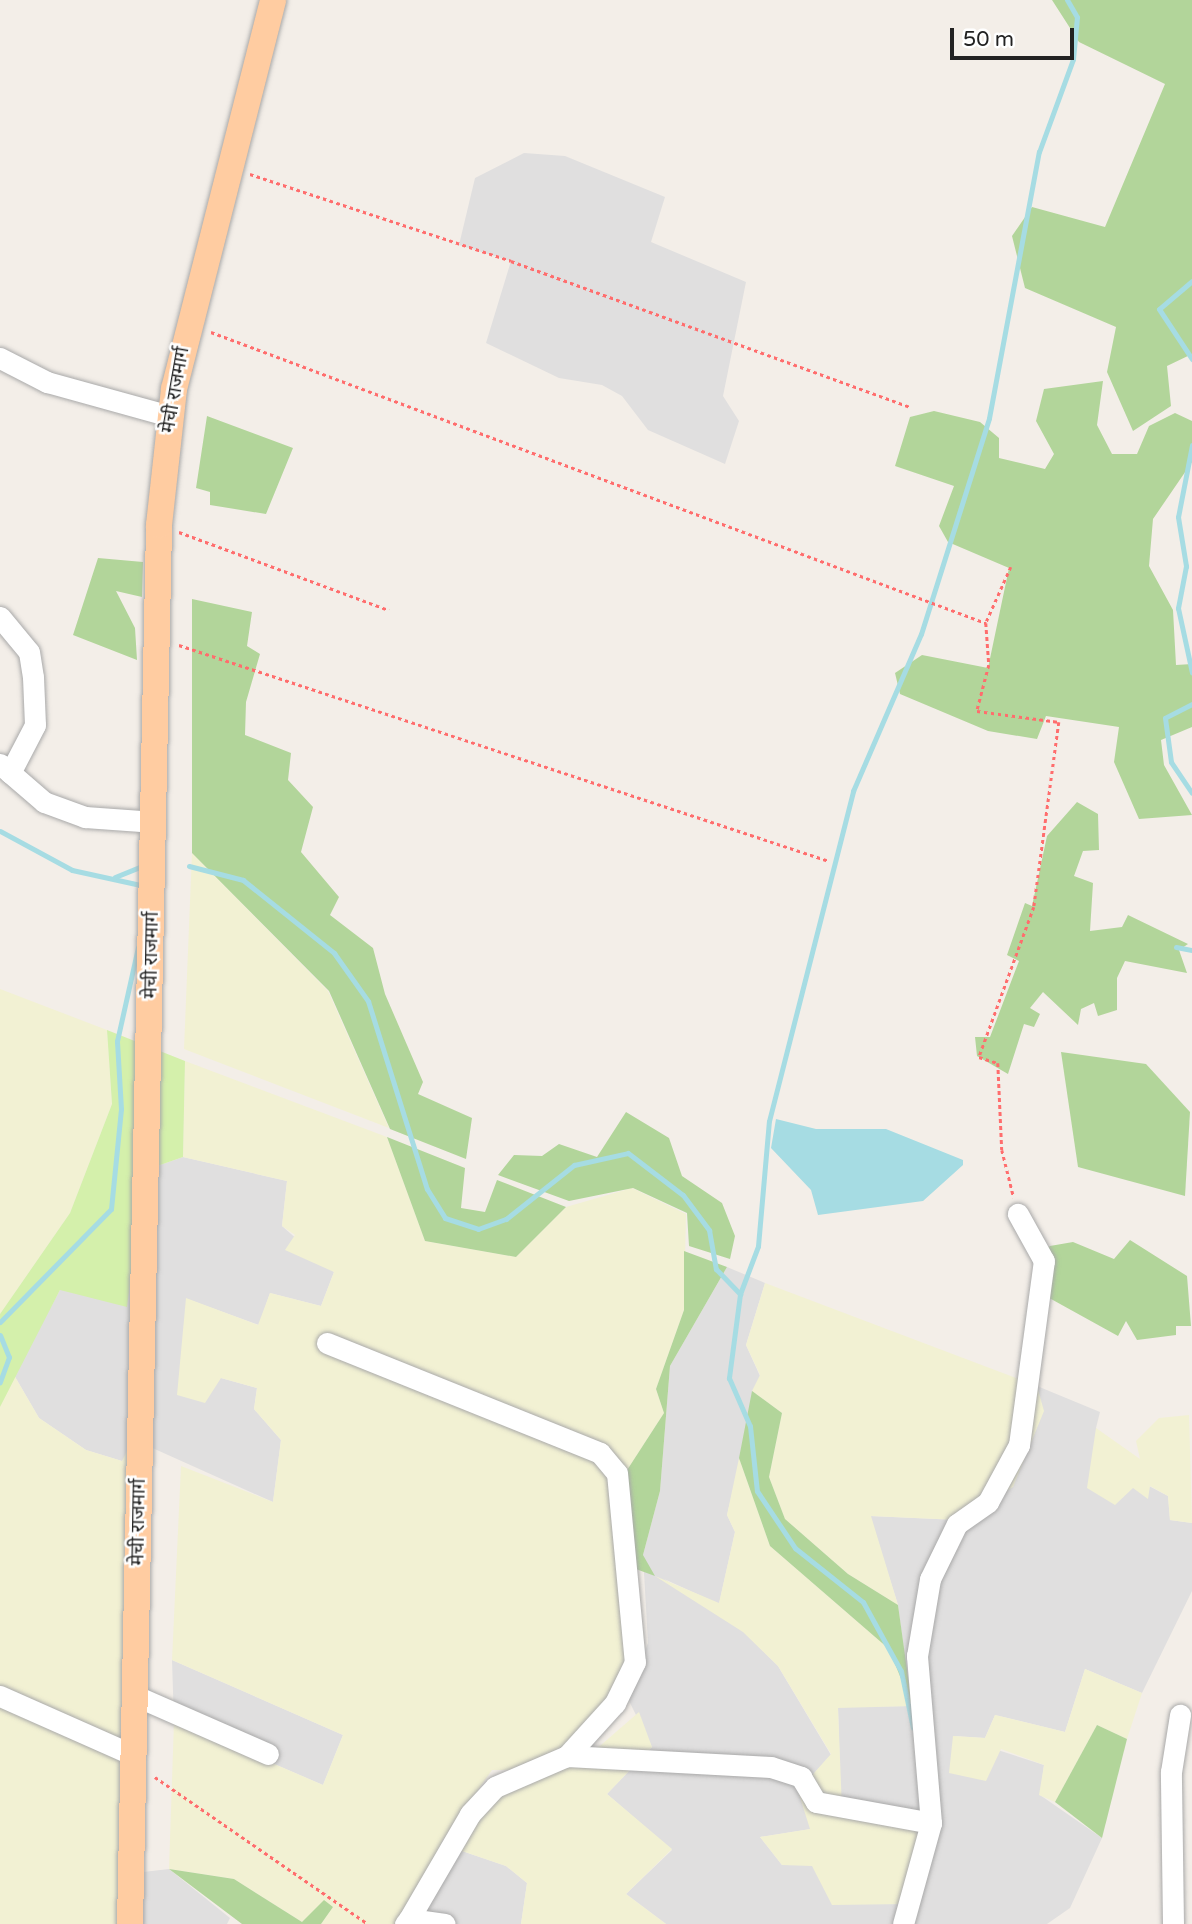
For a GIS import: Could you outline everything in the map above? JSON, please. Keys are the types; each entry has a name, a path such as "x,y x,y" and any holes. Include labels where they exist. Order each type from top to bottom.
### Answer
{"main road":[{"name":"मेची राजमार्ग","path":"130,1924 159,638 159,524 170,416 188,324 273,0"}],"street":[{"path":"0,358 47,382 170,416"},
{"path":"0,617 29,652 35,725 5,768 44,802 85,817 155,822"},
{"path":"903,1924 931,1823 917,1656 921,1618 946,1542 957,1524 988,1502 1019,1445 1044,1261 1018,1214"},
{"path":"327,1343 600,1453 617,1473 635,1662 615,1703 567,1756 495,1787 470,1814 407,1921 445,1924"},
{"path":"0,1696 133,1760"},
{"path":"136,1696 268,1754"},
{"path":"1173,1924 1171,1772 1180,1715"},
{"path":"567,1756 771,1768 801,1777 816,1802 931,1823"}],"path":[{"path":"231,167 511,261 909,407"},
{"path":"188,324 986,623"},
{"path":"159,524 389,610"},
{"path":"1011,567 986,623 989,665 980,679 977,711 1059,722 1034,907 979,1057 998,1063 1002,1150 1018,1214"},
{"path":"159,638 829,861"},
{"path":"133,1760 368,1924"}],"shaded area":[{"path":"524,153 565,156 665,197 651,242 746,282 723,396 739,421 725,464 648,430 622,396 602,385 559,378 486,343 511,261 459,245 475,178"},
{"path":"183,1157 287,1181 282,1226 334,1272 321,1306 270,1293 259,1325 187,1299 221,1378 257,1388 254,1409 281,1440 273,1502 148,1446 122,1461 86,1450 39,1418 14,1375 60,1290 146,1170"},
{"path":"727,1267 765,1283 746,1345 760,1376 727,1515 735,1532 719,1604 664,1579 743,1631 778,1666 831,1755 798,1791 811,1829 760,1837 782,1865 841,1809 838,1707 911,1706 898,1605 870,1516 959,1520 1037,1386 1100,1412 1096,1428 1133,1488 1149,1486 1168,1496 1170,1520 1192,1523 1192,1591 1142,1693 1085,1669 1065,1732 995,1715 985,1738 954,1736 1044,1765 1040,1795 1102,1838 1070,1908 1047,1924 666,1924 626,1894 672,1850 607,1794 652,1747 627,1697 648,1643 643,1555 660,1491 670,1366"},
{"path":"172,1660 343,1735 323,1785 174,1721"},
{"path":"459,1850 506,1866 527,1883 521,1924 401,1924"},
{"path":"169,1869 230,1918 227,1924 134,1924 135,1873"}],"green space":[{"path":"1052,0 1192,0 1192,354 1167,366 1171,406 1133,431 1107,372 1116,327 1025,288 1012,236 1032,207 1105,227 1165,84 1079,42"},
{"path":"1103,381 1097,425 1112,454 1137,454 1149,426 1175,413 1192,421 1192,462 1153,519 1149,566 1173,610 1176,665 1192,664 1192,727 1161,740 1164,765 1192,815 1139,819 1114,762 1119,727 1046,716 1037,739 988,731 900,694 895,673 922,655 988,668 1009,568 948,542 939,526 954,486 895,466 910,417 934,411 980,422 999,438 999,458 1045,469 1054,454 1036,421 1044,389"},
{"path":"207,416 293,448 266,514 210,505 210,492 196,488"},
{"path":"98,558 143,562 142,597 116,591 135,628 137,660 73,635"},
{"path":"192,599 252,612 247,646 260,654 246,702 245,735 291,753 288,780 313,807 301,852 339,897 330,915 373,948 385,994 423,1082 418,1094 472,1118 466,1159 390,1129 329,991 192,853"},
{"path":"1077,802 1098,814 1099,850 1083,851 1074,876 1093,883 1090,931 1122,927 1128,915 1188,944 1179,950 1187,973 1125,961 1117,978 1117,1010 1098,1016 1094,1003 1081,1009 1078,1025 1043,992 1030,1008 1040,1014 1034,1027 1024,1024 1008,1074 977,1056 975,1037 990,1037 1019,961 1007,955 1025,903 1032,906 1047,836"},
{"path":"192,853 328,991 389,1128 184,1049"},
{"path":"0,989 107,1030 112,1104 70,1213 0,1314"},
{"path":"107,1030 185,1061 183,1157 146,1170 127,1307 60,1290 0,1407 0,1314 70,1213 112,1104"},
{"path":"1061,1052 1146,1064 1190,1112 1185,1196 1078,1167"},
{"path":"185,1061 387,1137 425,1241 516,1257 566,1207 632,1188 686,1214 684,1310 656,1389 664,1413 609,1498 637,1580 644,1640 630,1686 604,1720 528,1770 492,1770 443,1840 401,1924 321,1924 333,1907 302,1922 234,1879 169,1869 174,1721 323,1785 343,1735 172,1660 181,1466 273,1502 281,1440 254,1409 257,1388 221,1378 205,1403 177,1395 186,1298 258,1325 270,1293 321,1306 334,1272 285,1250 295,1235 282,1226 287,1181 183,1157"},
{"path":"626,1112 669,1138 682,1176 722,1203 735,1236 730,1259 689,1246 687,1213 633,1188 569,1201 498,1175 514,1155 542,1156 559,1144 597,1157"},
{"path":"387,1137 465,1168 461,1208 485,1212 497,1180 566,1207 516,1257 425,1241"},
{"path":"1130,1240 1187,1276 1191,1326 1176,1326 1176,1335 1137,1340 1126,1321 1118,1336 1042,1294 1038,1254 1050,1246 1073,1242 1114,1259"},
{"path":"684,1251 727,1267 670,1366 660,1491 643,1555 655,1576 633,1568 609,1498 664,1413 656,1389 684,1310"},
{"path":"765,1283 1037,1386 1044,1411 1013,1487 959,1520 871,1516 898,1605 848,1574 785,1519 769,1477 782,1413 752,1391 760,1375 746,1345"},
{"path":"14,1375 39,1418 86,1450 122,1461 130,1445 134,1924 0,1924 0,1407"},
{"path":"752,1391 782,1413 769,1477 785,1519 848,1574 898,1605 912,1706 889,1649 770,1546 739,1458"},
{"path":"1189,1415 1192,1523 1170,1520 1168,1496 1150,1486 1148,1499 1133,1488 1115,1505 1087,1488 1096,1428 1140,1459 1136,1441 1159,1418"},
{"path":"739,1458 770,1546 889,1649 912,1706 838,1708 842,1809 919,1825 907,1904 832,1905 812,1866 782,1865 760,1837 810,1829 798,1791 831,1754 778,1666 743,1632 655,1576 719,1603 735,1532 727,1515"},
{"path":"1085,1669 1142,1693 1127,1739 1097,1725 1055,1802 1039,1795 1044,1765 1001,1749 986,1781 949,1773 953,1736 985,1738 995,1715 1065,1732"},
{"path":"639,1712 652,1747 607,1794 672,1849 626,1894 666,1924 521,1924 527,1883 506,1866 459,1850 470,1823 509,1784 553,1773 601,1745"},
{"path":"1097,1725 1127,1739 1102,1838 1055,1802"},
{"path":"169,1869 234,1879 302,1922 324,1900 333,1907 321,1924 242,1924"}],"water":[{"path":"776,1119 816,1129 886,1129 963,1160 963,1165 923,1201 818,1215 811,1190 771,1148"}],"waterway":[{"path":"740,1294 758,1246 769,1121 853,791 921,634 989,418 1039,152 1073,59 1077,17 1067,0"},
{"path":"1192,281 1159,309 1192,359"},
{"path":"1192,445 1178,517 1186,566 1178,608 1192,673"},
{"path":"1192,704 1165,718 1171,762 1192,793"},
{"path":"0,831 72,870 140,885"},
{"path":"115,877 144,865"},
{"path":"189,866 243,880 334,953 368,1001 427,1189 445,1218 478,1229 506,1219 574,1165 628,1153 683,1195 709,1230 716,1269 740,1294 729,1378 750,1426 757,1491 795,1548 863,1602 901,1671 913,1728"},
{"path":"0,1322 111,1209 121,1109 117,1041 138,947"},
{"path":"1176,947 1192,950"},
{"path":"0,1335 9,1357 0,1382"}]}
